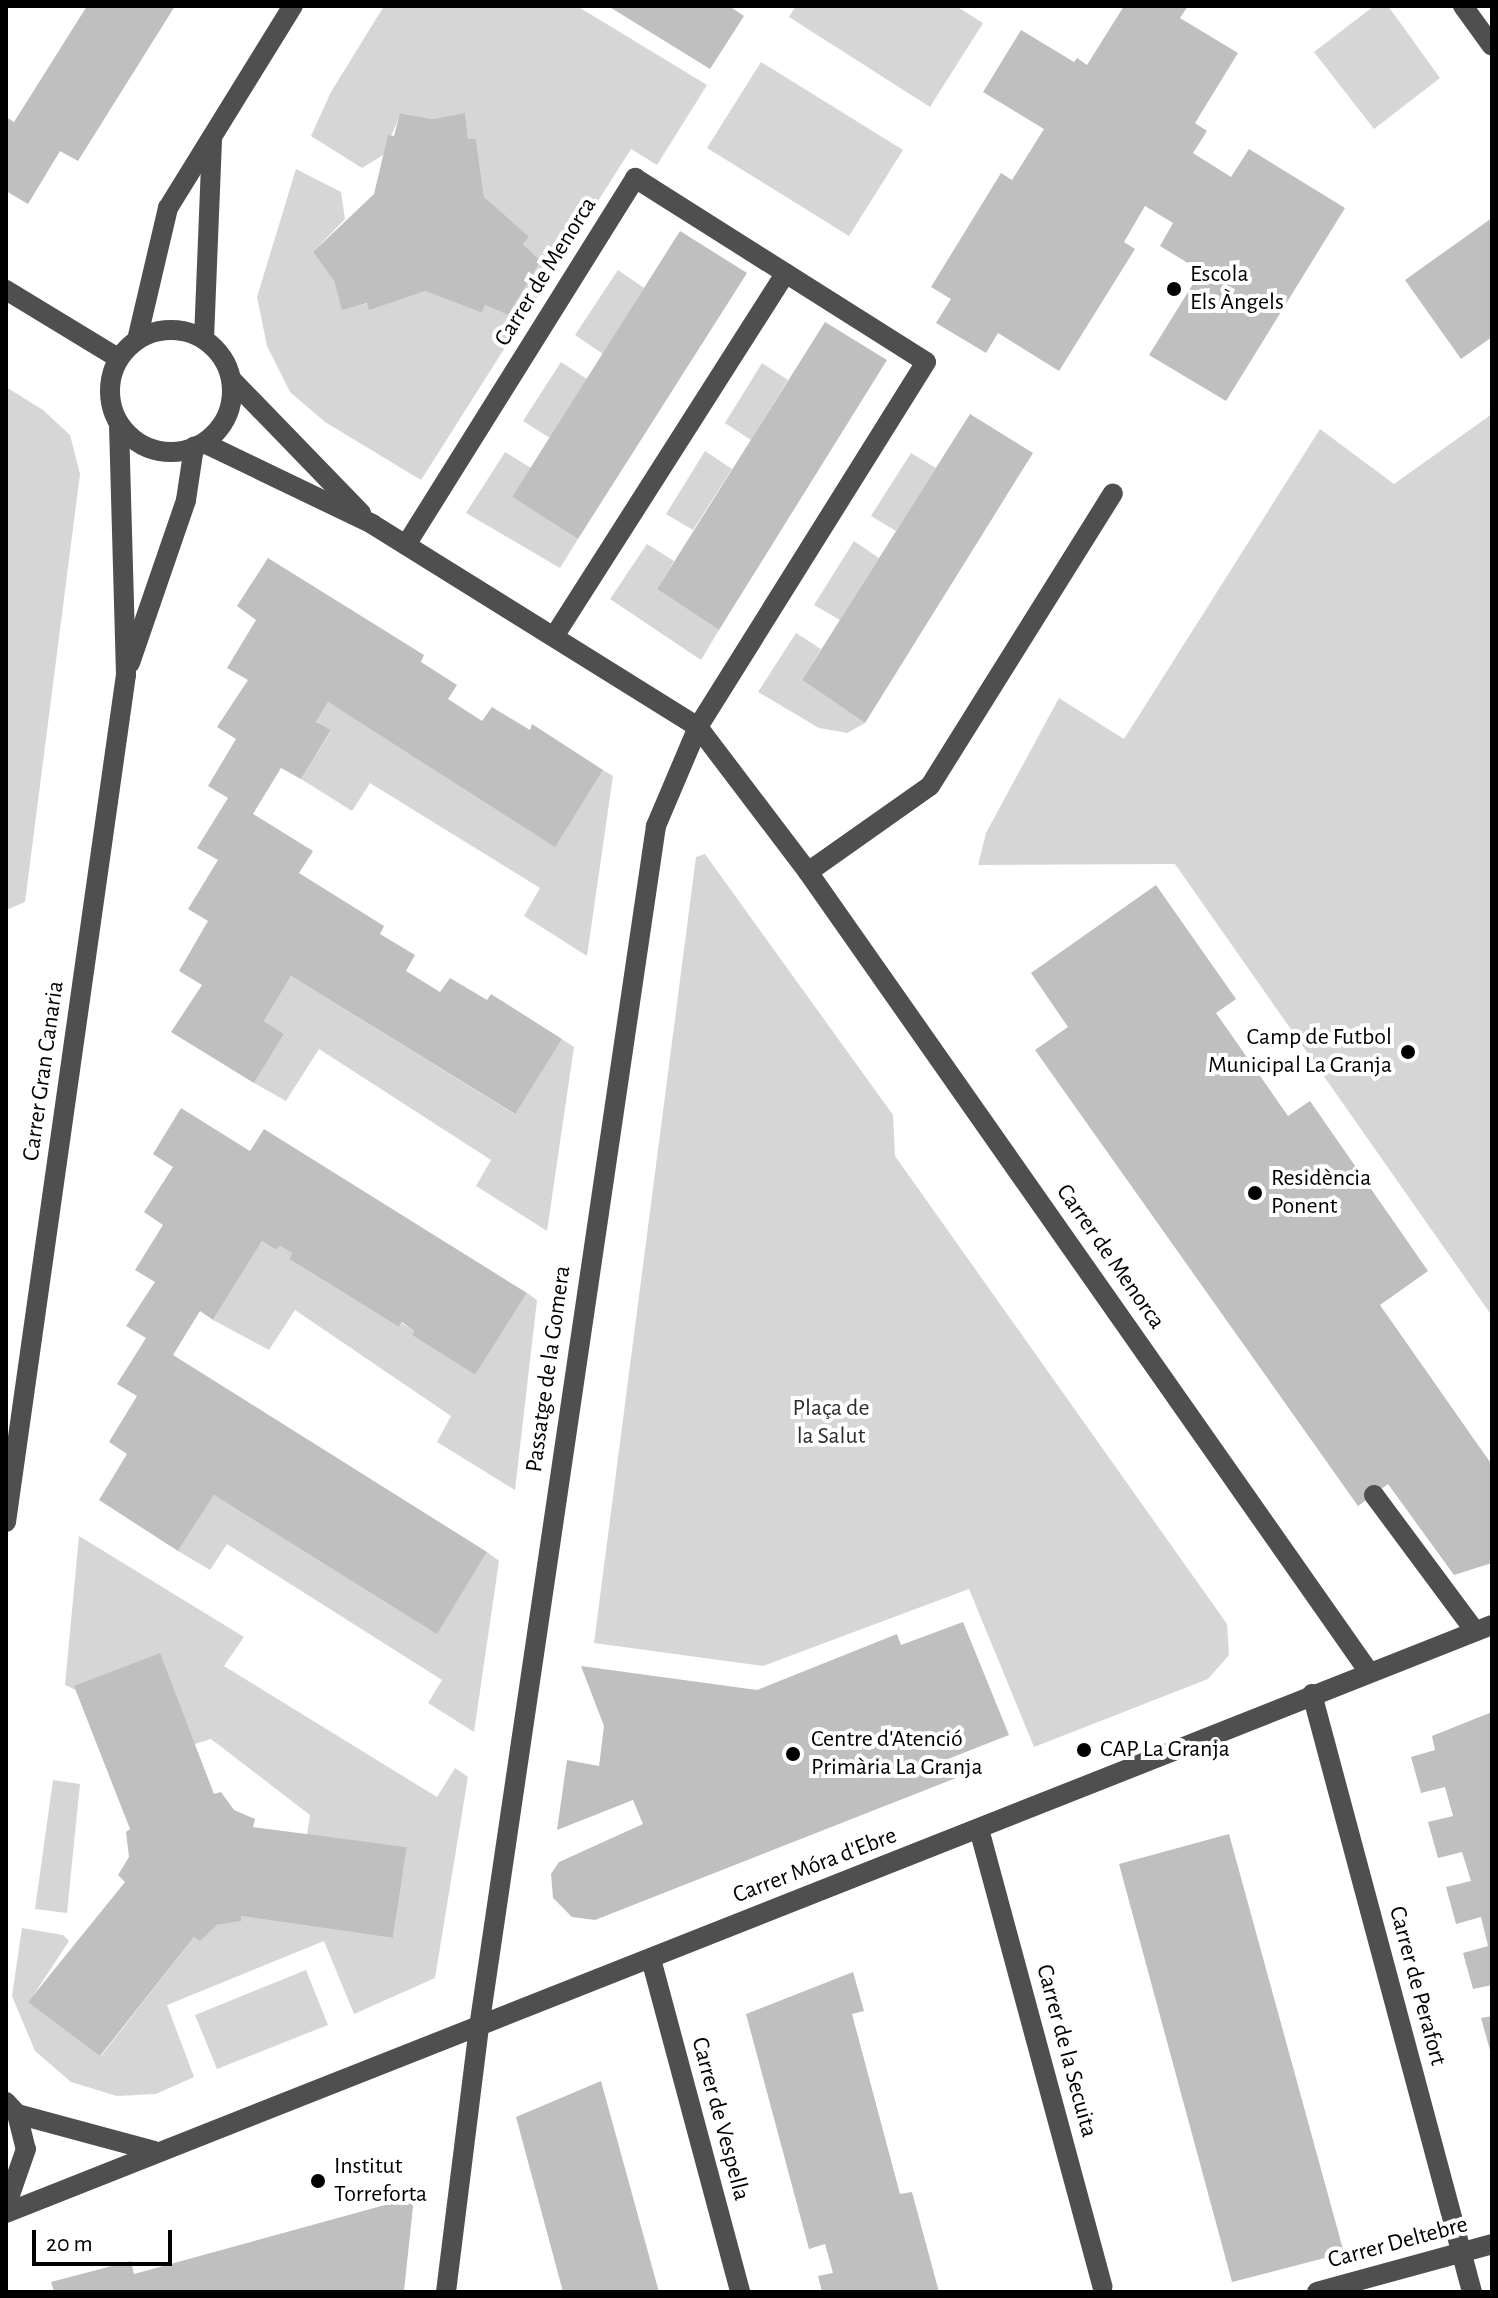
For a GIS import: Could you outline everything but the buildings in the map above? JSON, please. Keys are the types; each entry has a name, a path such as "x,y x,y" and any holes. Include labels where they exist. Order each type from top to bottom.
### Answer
{"street":[{"path":"137,340 168,208 293,6"},
{"path":"1463,6 1492,46"},
{"path":"204,339 212,137"},
{"name":"Carrer de Menorca","path":"406,545 635,178 926,362 698,727"},
{"path":"555,635 786,273"},
{"path":"6,290 118,358"},
{"path":"158,331 182,331 204,339 221,356 231,379 226,414 199,445 158,452 135,442 119,426 110,393 118,358 137,340 158,331"},
{"name":"Carrer de Menorca","path":"231,379 372,524"},
{"name":"Carrer Gran Canaria","path":"6,1522 11,1455 126,675 119,426"},
{"name":"Carrer de Menorca","path":"199,445 372,524 555,635 698,727 808,872 1369,1672"},
{"name":"Carrer Gran Canaria","path":"126,675 186,500 199,445"},
{"path":"808,872 930,786 1113,493"},
{"name":"Passatge de la Gomera","path":"446,2292 479,2027 656,826 698,727"},
{"path":"1374,1495 1483,1628"},
{"name":"Carrer Móra d'Ebre","path":"6,2213 154,2151 479,2027 1483,1628"},
{"name":"Carrer de Perafort","path":"1312,1694 1472,2292"},
{"name":"Carrer de la Secuita","path":"979,1829 1103,2287"},
{"name":"Carrer de Vespella","path":"651,1959 740,2292"},
{"path":"12,2108 154,2151"},
{"path":"6,2206 26,2149 12,2108"},
{"name":"Carrer Deltebre","path":"1317,2292 1492,2244"}],"green space":[{"path":"384,6 577,6 707,85 657,165 631,149 421,480 325,422 290,392 267,346 257,297 296,169 341,192 345,219 313,252 334,281 342,309 425,291 482,313 485,305 508,315 541,261 523,244 528,238 484,197 476,139 468,139 465,114 433,119 401,113 383,155 362,168 311,136 331,92"},
{"path":"796,6 956,6 983,23 930,107 789,17"},
{"path":"1374,6 1388,6 1440,78 1374,129 1314,52"},
{"path":"761,62 903,150 849,236 707,148"},
{"path":"618,270 644,288 603,354 575,335"},
{"path":"561,362 587,379 550,438 523,421"},
{"path":"762,363 788,380 751,440 725,423"},
{"path":"6,387 43,410 70,435 80,474 25,902 6,910"},
{"path":"1492,414 1492,1316 1175,864 978,865 986,833 1059,698 1124,739 1320,429 1394,484"},
{"path":"705,451 732,469 693,530 666,514"},
{"path":"505,452 531,468 512,497 578,539 560,568 466,513"},
{"path":"911,453 936,468 896,531 871,516"},
{"path":"854,541 879,558 840,620 814,605"},
{"path":"647,544 674,561 657,589 719,630 701,660 610,599"},
{"path":"796,633 821,649 802,680 865,723 847,733 819,728 758,692"},
{"path":"328,702 555,846 603,770 613,776 587,956 524,916 540,888 370,783 352,811 301,779 331,731 316,722"},
{"name":"Plaça de la Salut","path":"705,854 893,1115 895,1156 1227,1624 1229,1655 1208,1679 1034,1747 969,1589 763,1666 594,1643 696,857"},
{"path":"291,976 514,1114 562,1039 574,1047 547,1231 476,1186 491,1160 319,1049 286,1101 254,1083 284,1034 264,1021"},
{"path":"262,1241 276,1250 280,1246 292,1253 289,1259 399,1327 402,1323 414,1331 412,1335 475,1375 527,1293 537,1300 515,1490 437,1442 451,1416 295,1310 269,1350 213,1320"},
{"path":"214,1495 437,1633 487,1552 499,1561 474,1732 428,1703 442,1680 227,1544 210,1570 178,1551"},
{"path":"79,1536 244,1637 224,1666 437,1797 455,1768 468,1777 435,1978 354,2014 324,1941 167,2005 194,2077 156,2094 117,2096 71,2082 35,2051 12,1996 22,1928 63,1935 69,1941 29,2002 101,2056 194,1937 200,1940 217,1925 240,1921 241,1916 393,1938 407,1847 307,1835 310,1815 211,1739 195,1744 65,1685"},
{"path":"53,1780 80,1784 67,1913 35,1909"},
{"path":"306,1970 328,2025 217,2069 195,2015"}],"place":[{"name":"Escola Els Àngels","path":"1174,289"},
{"name":"Camp de Futbol Municipal La Granja","path":"1408,1052"},
{"name":"Residència Ponent","path":"1255,1193"},
{"name":"CAP La Granja","path":"1084,1750"},
{"name":"Centre d'Atenció Primària La Granja","path":"793,1754"},
{"name":"Institut Torreforta","path":"318,2181"}]}
